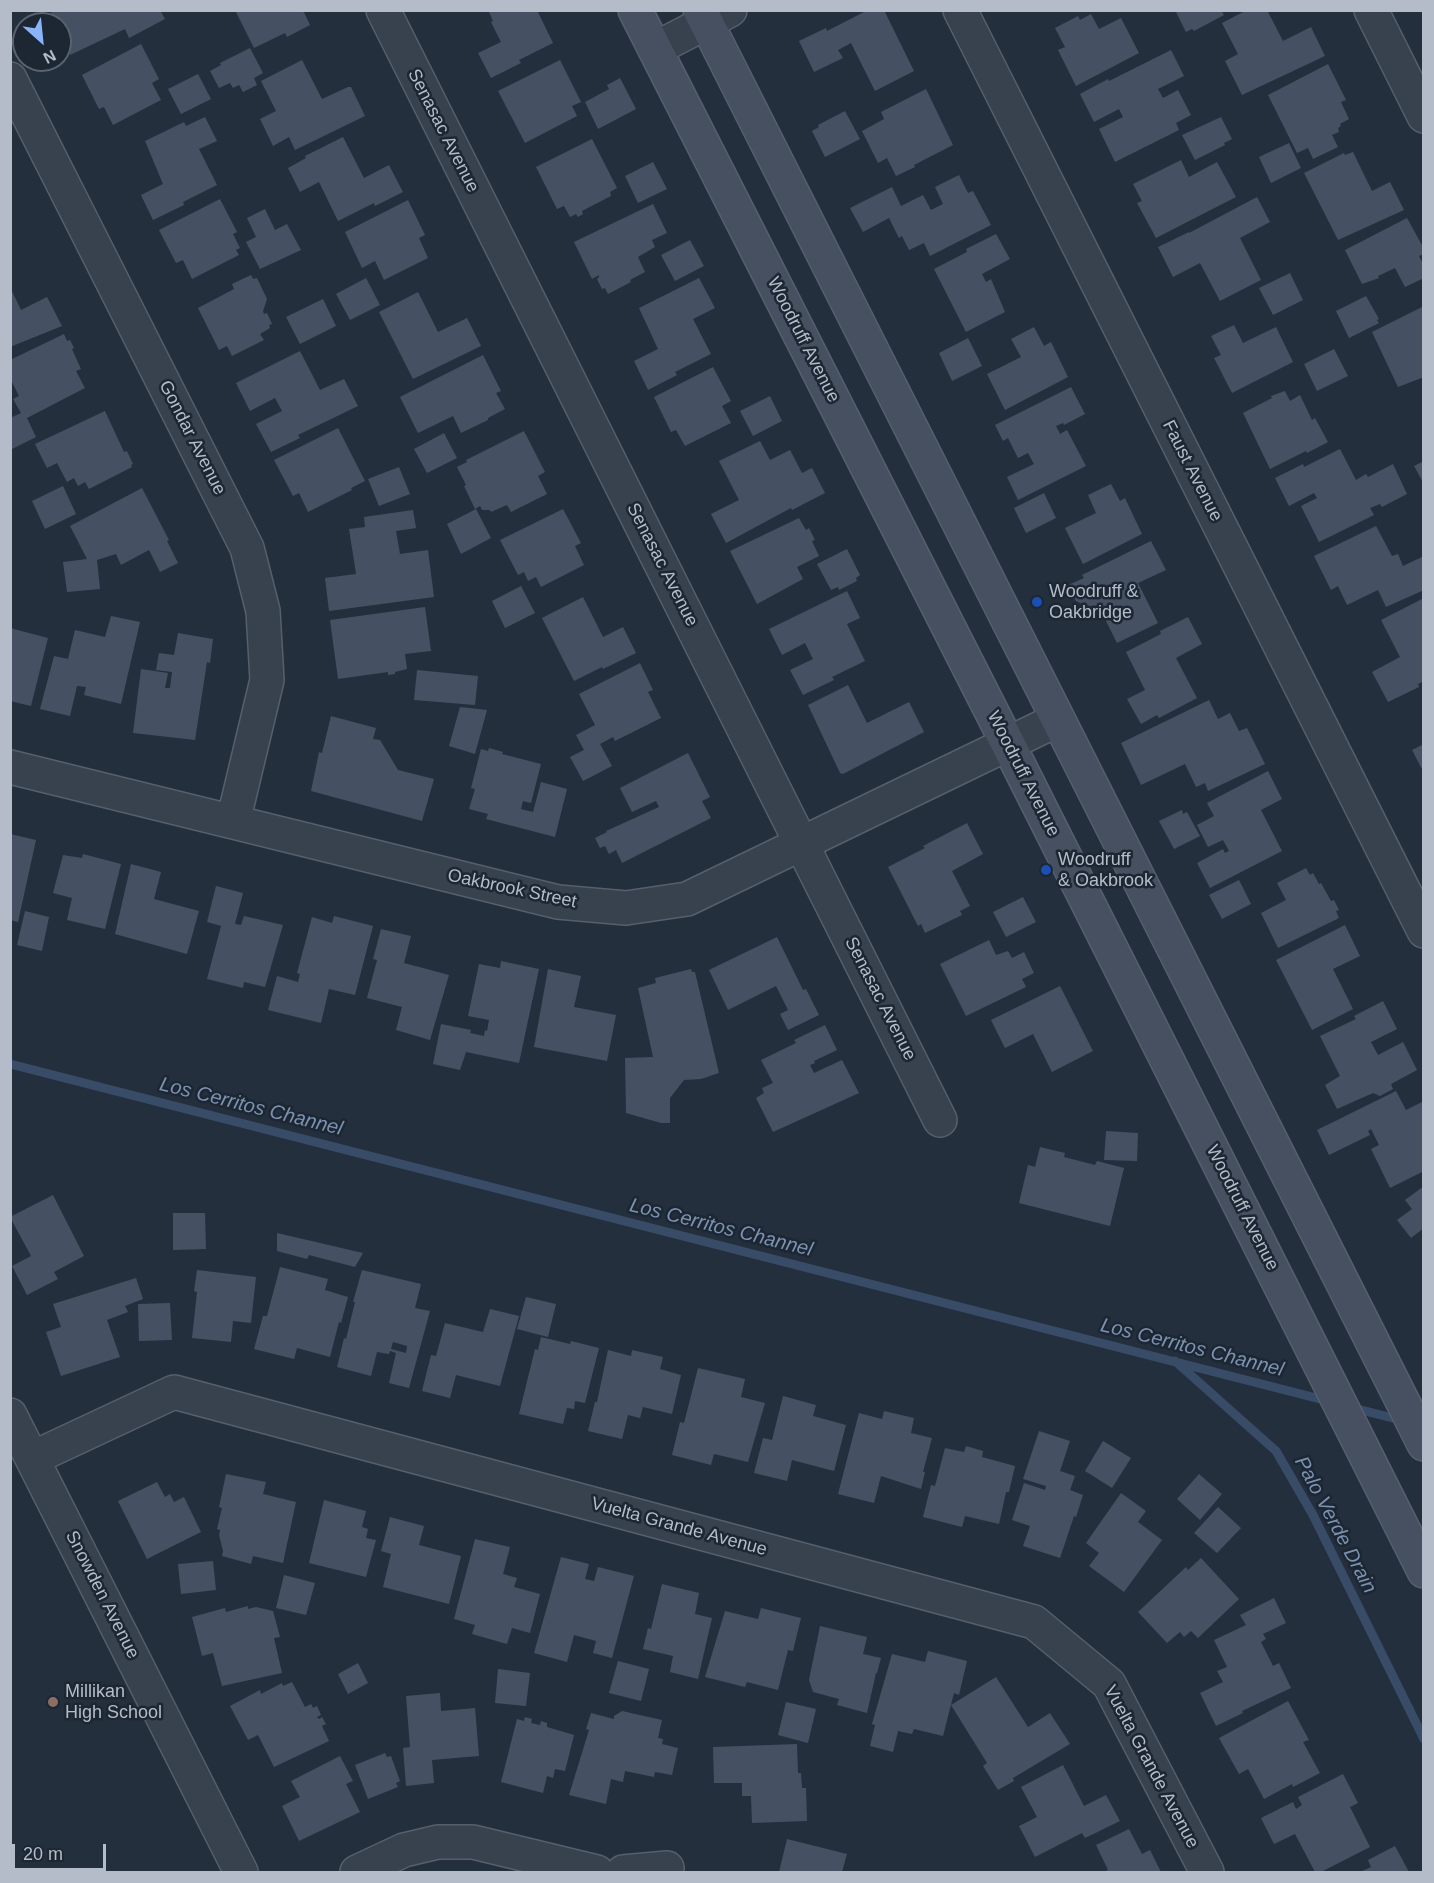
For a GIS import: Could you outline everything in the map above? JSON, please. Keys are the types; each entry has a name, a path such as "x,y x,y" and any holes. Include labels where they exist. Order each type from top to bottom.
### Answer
{"main road":[{"name":"Woodruff Avenue","path":"635,10 1424,1571"},
{"path":"712,15 1057,720 1424,1444"}],"street":[{"name":"Senasac Avenue","path":"383,10 940,1120"},
{"name":"Faust Avenue","path":"960,10 1424,931"},
{"path":"1371,10 1424,116"},
{"path":"655,49 712,15"},
{"name":"Gondar Avenue","path":"10,79 246,548 263,611 267,680 233,822"},
{"name":"Oakbrook Street","path":"10,767 558,902 626,908 687,899 1057,720"},
{"name":"Vuelta Grande Avenue","path":"33,1458 174,1392 1034,1622 1109,1684 1207,1872"},
{"name":"Snowden Avenue","path":"10,1415 241,1872"},
{"path":"357,1872 404,1850 438,1842 472,1842 597,1872"},
{"path":"623,1872 667,1868"}],"building":[{"path":"50,10 160,10 165,19 129,38 125,29 72,54 72,12 51,12"},
{"path":"235,10 303,10 310,25 287,37 285,33 254,48"},
{"path":"488,10 537,10 553,43 519,60 521,63 491,78 478,53 501,42"},
{"path":"868,10 884,10 914,71 875,91 851,43 838,50 843,58 814,72 799,41 826,28 827,31"},
{"path":"1175,10 1221,10 1224,15 1194,31 1192,29 1186,32"},
{"path":"1247,10 1267,10 1283,41 1311,27 1325,56 1242,95 1225,61 1238,54 1222,23"},
{"path":"1091,14 1099,29 1121,18 1139,53 1076,86 1058,50 1065,47 1055,28 1078,16 1080,20"},
{"path":"141,44 159,79 152,83 161,100 113,125 104,107 99,109 82,75"},
{"path":"250,48 263,73 254,78 257,85 243,92 239,85 233,88 230,83 219,88 210,71 221,65 220,63"},
{"path":"1171,50 1184,76 1158,89 1163,98 1178,90 1191,115 1176,123 1179,130 1115,162 1099,129 1123,117 1119,109 1094,122 1080,94"},
{"path":"302,60 322,99 351,87 365,116 295,150 289,137 273,146 260,119 276,111 261,81"},
{"path":"560,60 581,102 572,106 577,116 525,143 498,91"},
{"path":"1328,64 1346,100 1341,102 1349,119 1340,124 1339,132 1332,135 1338,147 1313,159 1308,148 1297,153 1268,95"},
{"path":"198,74 211,99 181,114 168,89"},
{"path":"620,78 636,109 598,129 585,102 609,89 607,85"},
{"path":"926,89 953,145 896,176 887,158 878,163 862,131 884,119 881,112"},
{"path":"845,111 860,139 825,157 812,131 819,127 818,125"},
{"path":"205,117 217,141 199,149 217,185 153,220 141,195 163,184 145,141 184,122 186,126"},
{"path":"1221,117 1232,139 1195,160 1182,135"},
{"path":"343,137 364,178 389,165 403,192 338,221 319,182 300,192 288,168 306,158 305,156"},
{"path":"592,139 617,188 610,192 611,196 582,211 583,214 570,217 564,206 557,209 536,167"},
{"path":"1289,143 1301,168 1271,183 1259,157"},
{"path":"1353,152 1372,191 1390,182 1404,210 1338,240 1304,173 1344,153 1345,155"},
{"path":"1181,160 1189,177 1217,162 1236,197 1156,238 1137,203 1142,201 1133,184"},
{"path":"653,162 667,189 638,203 625,176"},
{"path":"959,175 968,193 973,191 991,225 930,256 924,243 909,250 902,236 899,238 889,218 863,232 850,208 892,187 901,206 923,195 931,210 943,204 935,187"},
{"path":"1257,197 1270,222 1240,238 1261,280 1220,301 1200,263 1173,277 1158,247"},
{"path":"220,199 237,232 233,234 240,248 236,250 239,255 192,279 183,260 176,263 159,230"},
{"path":"408,200 425,235 419,238 428,258 384,280 375,261 362,268 345,232"},
{"path":"653,204 667,233 652,240 655,247 638,257 645,272 608,294 605,288 602,289 597,279 599,275 592,279 574,242"},
{"path":"265,209 275,230 287,224 301,250 260,269 246,242 256,237 247,218"},
{"path":"1407,218 1424,249 1424,254 1419,256 1424,266 1424,278 1405,287 1395,268 1378,276 1379,278 1362,284 1345,250"},
{"path":"996,234 1010,259 982,274 986,282 991,279 1005,312 966,332 934,269"},
{"path":"690,240 704,266 675,281 661,255"},
{"path":"1290,273 1303,300 1273,315 1259,288"},
{"path":"251,275 253,279 257,278 267,299 263,311 264,314 267,313 272,324 260,334 264,340 232,356 227,346 219,350 198,308 234,289 232,284"},
{"path":"366,278 380,305 350,320 336,294"},
{"path":"699,278 715,308 693,319 711,354 675,372 677,375 648,390 634,361 658,349 639,308"},
{"path":"10,287 21,310 47,297 62,326 10,347"},
{"path":"418,292 438,332 467,318 481,346 413,379 379,312"},
{"path":"1366,296 1379,323 1349,338 1336,311"},
{"path":"323,299 336,326 300,344 286,317"},
{"path":"1424,306 1424,377 1398,387 1372,332"},
{"path":"1234,325 1243,343 1276,327 1293,362 1232,393 1214,358 1221,355 1211,336"},
{"path":"1034,327 1044,346 1051,342 1068,377 1005,410 987,374 1021,357 1011,339"},
{"path":"64,334 74,348 72,349 81,369 76,371 85,388 27,418 36,437 10,450 10,418 21,413 13,399 19,396 10,378 10,360"},
{"path":"968,338 982,366 952,381 939,353"},
{"path":"1334,349 1348,376 1317,391 1304,364"},
{"path":"300,351 320,390 344,379 358,406 298,435 300,438 271,452 256,424 282,411 275,398 250,411 236,383"},
{"path":"483,355 501,391 496,393 505,409 461,433 453,416 418,433 400,397"},
{"path":"713,367 731,401 722,406 731,423 685,446 676,430 671,432 654,397"},
{"path":"1071,387 1085,414 1064,425 1063,423 1056,426 1060,434 1067,430 1086,466 1018,500 1007,477 1034,464 1028,453 1018,458 1008,438 1003,441 995,425"},
{"path":"1285,391 1290,401 1300,395 1312,420 1315,418 1328,442 1270,469 1243,413 1272,398 1271,396"},
{"path":"770,396 782,421 753,436 740,411"},
{"path":"105,411 124,452 127,451 133,464 132,467 89,489 85,482 78,486 74,478 67,482 57,463 47,468 35,444"},
{"path":"338,428 365,481 308,512 299,493 293,496 274,460"},
{"path":"524,431 545,472 538,476 547,494 511,512 507,505 491,512 482,510 480,506 475,509 457,467 467,462 466,460"},
{"path":"444,433 457,458 427,473 414,449"},
{"path":"760,441 770,460 790,450 802,473 812,468 825,493 792,510 791,508 726,543 711,514 739,500 719,461"},
{"path":"1340,449 1356,480 1366,474 1368,477 1393,464 1407,494 1382,507 1380,504 1370,508 1374,515 1319,542 1301,506 1317,498 1314,493 1289,506 1275,478"},
{"path":"1424,461 1424,484 1414,466"},
{"path":"399,467 410,494 379,506 368,479"},
{"path":"1111,484 1120,501 1125,498 1142,534 1083,564 1065,528 1096,513 1088,495"},
{"path":"63,486 76,514 45,529 32,501"},
{"path":"142,488 169,540 167,541 178,563 160,572 149,550 121,565 116,554 97,560 100,589 67,592 63,562 87,559 70,526"},
{"path":"1044,493 1056,518 1026,533 1014,508"},
{"path":"476,509 491,538 461,554 447,524"},
{"path":"563,509 581,543 575,546 584,565 541,587 536,577 528,581 524,572 518,575 500,540"},
{"path":"413,510 416,528 396,531 400,554 428,550 434,597 329,611 325,578 356,574 349,529 365,527 364,517"},
{"path":"799,518 806,530 809,528 819,556 797,567 803,579 757,604 730,551"},
{"path":"1376,526 1392,556 1398,554 1403,566 1424,556 1424,590 1386,607 1378,590 1347,605 1338,586 1331,590 1314,556"},
{"path":"1151,541 1166,570 1138,583 1158,623 1117,643 1102,613 1076,601 1066,586 1084,578 1082,575"},
{"path":"847,549 860,575 856,578 857,581 839,590 838,587 831,590 817,564"},
{"path":"521,586 535,613 505,628 492,601"},
{"path":"847,591 860,618 847,624 865,661 832,677 834,680 803,695 790,670 813,659 805,643 782,655 769,629"},
{"path":"583,597 603,637 623,627 636,653 574,681 542,618"},
{"path":"1422,599 1424,681 1418,684 1419,687 1388,702 1372,672 1400,657 1381,620"},
{"path":"425,607 431,651 405,654 407,669 395,672 395,674 388,675 388,672 338,679 330,620"},
{"path":"111,616 140,622 121,704 84,695 86,687 77,686 70,716 40,709 54,656 68,659 75,630 105,637"},
{"path":"1188,617 1202,644 1176,658 1197,698 1159,718 1157,715 1141,724 1127,699 1145,690 1126,652"},
{"path":"10,628 48,638 31,706 10,701"},
{"path":"178,633 213,639 210,663 207,662 195,740 133,733 141,669 168,673 165,688 170,688 172,672 156,670 159,653 174,655"},
{"path":"640,663 653,690 648,692 661,718 615,741 613,737 600,744 612,766 583,781 570,757 584,750 576,735 595,725 579,694"},
{"path":"417,670 478,676 475,705 414,700"},
{"path":"848,685 867,723 909,702 924,732 843,774 840,773 808,705"},
{"path":"1209,700 1218,719 1230,713 1239,731 1247,728 1265,764 1208,791 1205,783 1196,787 1185,764 1141,785 1121,743"},
{"path":"460,707 487,710 475,754 449,746"},
{"path":"331,716 376,728 373,739 380,740 398,770 434,779 422,821 311,791 319,752 322,753"},
{"path":"1424,744 1424,773 1412,750"},
{"path":"489,748 503,752 502,754 541,764 531,803 523,801 521,809 533,812 541,782 567,789 555,837 486,819 488,814 469,809 475,789 471,788 481,749 488,751"},
{"path":"688,753 710,797 702,801 711,818 622,863 616,850 609,854 605,846 600,848 595,838 659,807 656,801 632,812 620,788"},
{"path":"1268,771 1282,799 1261,810 1282,851 1210,888 1197,863 1223,849 1225,853 1229,851 1223,840 1208,847 1197,825 1214,816 1207,803"},
{"path":"1182,810 1183,814 1187,812 1200,836 1174,849 1159,821"},
{"path":"967,823 983,854 952,871 970,906 960,911 962,915 925,933 921,924 918,926 888,867"},
{"path":"10,834 36,840 18,922 10,920"},
{"path":"83,854 121,864 105,929 67,920 72,898 53,893 63,855 82,858"},
{"path":"131,864 161,872 154,899 199,911 187,954 115,934"},
{"path":"1306,868 1310,875 1313,873 1319,884 1321,883 1331,901 1334,900 1339,910 1336,911 1339,918 1278,948 1261,913 1286,900 1277,883"},
{"path":"1239,880 1251,904 1222,919 1209,895"},
{"path":"216,886 243,893 235,924 241,925 244,916 283,925 265,987 244,982 243,988 207,979 221,926 207,922"},
{"path":"1023,897 1036,922 1006,937 993,912"},
{"path":"25,911 49,917 42,951 17,945"},
{"path":"334,916 373,926 355,995 329,989 321,1023 268,1010 277,976 298,982 300,974 297,973 312,917 332,923"},
{"path":"1345,925 1360,956 1333,969 1353,1009 1312,1030 1276,960"},
{"path":"381,929 411,936 404,963 449,975 430,1040 396,1030 402,1007 367,998 377,960 373,959"},
{"path":"777,937 803,990 806,989 819,1015 788,1030 780,1014 788,1010 776,986 728,1010 709,970"},
{"path":"989,940 996,955 1008,951 1012,958 1024,952 1034,973 1022,979 1026,987 966,1016 940,964"},
{"path":"501,961 539,969 519,1063 466,1052 460,1070 433,1064 441,1024 471,1030 470,1033 484,1036 489,1020 468,1016 479,964 500,968"},
{"path":"548,969 581,976 574,1007 616,1015 607,1061 534,1047"},
{"path":"691,969 695,972 719,1073 701,1079 684,1080 670,1098 670,1123 661,1123 626,1113 625,1058 653,1057 638,988 656,983 655,978"},
{"path":"1060,986 1093,1051 1052,1072 1033,1034 1005,1048 991,1020"},
{"path":"1383,1001 1397,1029 1371,1042 1378,1055 1403,1042 1417,1070 1391,1084 1393,1089 1380,1096 1373,1093 1337,1109 1325,1085 1340,1076 1320,1036 1356,1019 1354,1016"},
{"path":"825,1025 837,1050 810,1065 814,1073 842,1060 859,1093 773,1132 756,1098 764,1093 762,1088 773,1083 761,1060 796,1043 794,1040"},
{"path":"1396,1091 1406,1110 1424,1101 1424,1171 1390,1188 1371,1149 1379,1145 1371,1129 1368,1131 1370,1135 1329,1155 1317,1130"},
{"path":"1106,1131 1138,1133 1137,1161 1104,1160"},
{"path":"1040,1147 1065,1153 1064,1157 1095,1165 1097,1161 1124,1168 1110,1226 1019,1203 1028,1165 1035,1167"},
{"path":"1424,1186 1424,1228 1411,1238 1397,1220 1412,1209 1405,1200"},
{"path":"53,1195 84,1256 54,1272 58,1279 27,1295 12,1266 31,1256 10,1217"},
{"path":"173,1213 205,1213 206,1249 173,1250"},
{"path":"277,1233 363,1253 355,1267 309,1255 307,1259 277,1251"},
{"path":"280,1267 328,1279 325,1290 348,1297 330,1357 297,1348 294,1359 254,1349 263,1316 267,1316"},
{"path":"197,1270 256,1277 251,1323 233,1321 231,1342 192,1338"},
{"path":"362,1270 421,1284 415,1308 430,1311 409,1388 389,1383 396,1353 390,1351 389,1354 377,1352 371,1376 337,1367 344,1338 346,1339 355,1302 353,1302","holes":["393,1342 407,1346 406,1353 391,1349"]},
{"path":"136,1278 143,1299 125,1306 128,1312 107,1320 120,1357 61,1376 46,1332 61,1327 53,1304"},
{"path":"526,1297 556,1304 548,1337 517,1329"},
{"path":"170,1303 172,1340 139,1341 138,1304"},
{"path":"490,1309 519,1316 500,1386 456,1375 450,1398 422,1391 431,1355 436,1356 445,1323 483,1332"},
{"path":"541,1337 599,1348 585,1403 575,1401 574,1409 567,1408 563,1424 519,1414 535,1349 538,1350"},
{"path":"608,1350 631,1356 632,1350 663,1357 660,1369 681,1375 672,1414 643,1407 640,1418 628,1415 622,1439 588,1431"},
{"path":"698,1368 745,1379 741,1397 765,1403 748,1462 714,1454 711,1465 672,1455 680,1422 684,1423"},
{"path":"783,1396 816,1405 813,1416 846,1425 834,1471 792,1460 787,1481 754,1473 763,1438 772,1440"},
{"path":"884,1411 914,1418 911,1433 932,1438 921,1489 881,1476 874,1503 838,1494 859,1413 882,1419"},
{"path":"1039,1431 1070,1441 1060,1471 1075,1476 1070,1490 1083,1495 1060,1558 1023,1546 1030,1526 1012,1520 1024,1483 1045,1490 1046,1486 1023,1479"},
{"path":"1103,1441 1131,1458 1112,1488 1085,1471"},
{"path":"966,1446 983,1451 982,1457 1015,1466 999,1524 965,1516 962,1527 923,1517 931,1485 935,1486 945,1448 964,1452"},
{"path":"226,1474 266,1482 263,1494 296,1502 283,1563 253,1556 251,1564 222,1556 220,1530 217,1529"},
{"path":"1199,1474 1222,1494 1200,1520 1177,1499"},
{"path":"157,1482 165,1497 170,1494 174,1502 184,1497 201,1532 147,1559 118,1501"},
{"path":"1121,1493 1146,1511 1138,1522 1162,1540 1124,1592 1089,1566 1099,1553 1086,1543"},
{"path":"324,1500 366,1511 362,1527 368,1529 366,1538 376,1540 366,1577 309,1563"},
{"path":"1218,1507 1241,1528 1217,1553 1194,1533"},
{"path":"390,1517 424,1526 419,1545 461,1556 449,1604 383,1587 391,1554 381,1551"},
{"path":"475,1539 510,1547 503,1574 517,1578 514,1587 540,1594 530,1633 512,1628 507,1644 472,1634 475,1625 454,1619"},
{"path":"561,1557 589,1564 585,1579 594,1581 598,1567 634,1576 612,1658 593,1653 596,1641 574,1635 567,1662 534,1653"},
{"path":"1201,1558 1239,1599 1198,1638 1191,1631 1184,1637 1180,1632 1167,1643 1138,1612 1186,1567 1188,1570"},
{"path":"213,1561 216,1590 181,1594 178,1564"},
{"path":"284,1575 315,1583 306,1615 276,1608"},
{"path":"662,1584 699,1593 695,1614 712,1618 698,1679 670,1672 673,1656 643,1649 648,1628 651,1629"},
{"path":"1274,1598 1286,1623 1263,1634 1266,1639 1261,1642 1273,1666 1279,1663 1291,1688 1216,1726 1200,1693 1223,1682 1217,1671 1227,1667 1214,1640 1246,1625 1240,1615"},
{"path":"248,1606 248,1609 256,1607 273,1611 280,1637 274,1638 282,1673 222,1686 213,1653 202,1656 192,1617 225,1608 226,1612"},
{"path":"761,1608 801,1618 793,1651 788,1650 778,1690 747,1682 745,1687 705,1677 725,1611 758,1619"},
{"path":"820,1626 867,1637 863,1654 881,1658 867,1713 837,1705 839,1699 813,1692 809,1680"},
{"path":"928,1651 967,1661 959,1695 954,1693 943,1736 914,1729 912,1734 898,1731 893,1752 870,1746 875,1725 872,1724 892,1654 925,1662"},
{"path":"618,1661 649,1669 641,1701 609,1693"},
{"path":"358,1663 368,1683 348,1694 338,1674"},
{"path":"498,1669 530,1673 526,1706 495,1703"},
{"path":"996,1677 1028,1727 1050,1713 1070,1744 1013,1778 1014,1781 998,1790 983,1766 987,1763 951,1705"},
{"path":"292,1682 305,1707 311,1704 313,1708 317,1706 321,1715 317,1717 319,1719 322,1717 326,1724 322,1726 329,1741 274,1767 258,1735 248,1740 230,1706 260,1690 261,1694 282,1683 283,1686"},
{"path":"440,1693 441,1711 475,1708 479,1756 432,1760 434,1783 406,1786 403,1748 410,1747 406,1696"},
{"path":"1288,1701 1309,1740 1303,1742 1320,1773 1293,1787 1292,1784 1264,1799 1248,1769 1239,1774 1219,1738"},
{"path":"786,1702 816,1709 808,1743 778,1735"},
{"path":"622,1711 662,1720 658,1738 663,1739 662,1744 678,1748 672,1775 655,1772 654,1777 625,1771 623,1782 611,1779 606,1804 569,1795 589,1730 586,1729 591,1713 614,1719 614,1716"},
{"path":"525,1717 532,1719 531,1723 540,1725 541,1721 547,1723 547,1727 574,1735 565,1771 555,1769 553,1778 547,1776 543,1793 501,1782 517,1719 524,1721"},
{"path":"797,1744 798,1773 801,1773 802,1788 806,1788 807,1821 752,1823 751,1796 742,1796 742,1783 714,1783 713,1747"},
{"path":"385,1753 387,1757 391,1756 400,1781 396,1783 398,1787 368,1799 355,1765"},
{"path":"340,1756 353,1781 346,1784 360,1812 299,1841 282,1806 300,1797 291,1781"},
{"path":"1063,1765 1084,1806 1106,1795 1120,1821 1085,1838 1082,1833 1035,1857 1019,1826 1037,1817 1021,1787"},
{"path":"1343,1774 1358,1803 1350,1807 1370,1847 1321,1872 1315,1872 1295,1834 1274,1844 1261,1818 1293,1802 1296,1809 1302,1805 1298,1797"},
{"path":"1129,1829 1142,1854 1150,1850 1161,1872 1103,1872 1108,1870 1096,1845"},
{"path":"787,1839 847,1854 842,1872 779,1872"},
{"path":"1395,1846 1409,1872 1360,1872 1371,1867 1368,1860"}],"waterway":[{"name":"Los Cerritos Channel","path":"10,1064 1328,1401"},
{"name":"Palo Verde Drain","path":"1175,1361 1276,1451 1313,1515 1424,1739"},
{"name":"Los Cerritos Channel","path":"1350,1407 1404,1421"}],"place":[{"name":"Woodruff & Oakbridge","path":"1037,602"},
{"name":"Woodruff & Oakbrook","path":"1046,870"},
{"name":"Millikan High School","path":"53,1702"}]}
